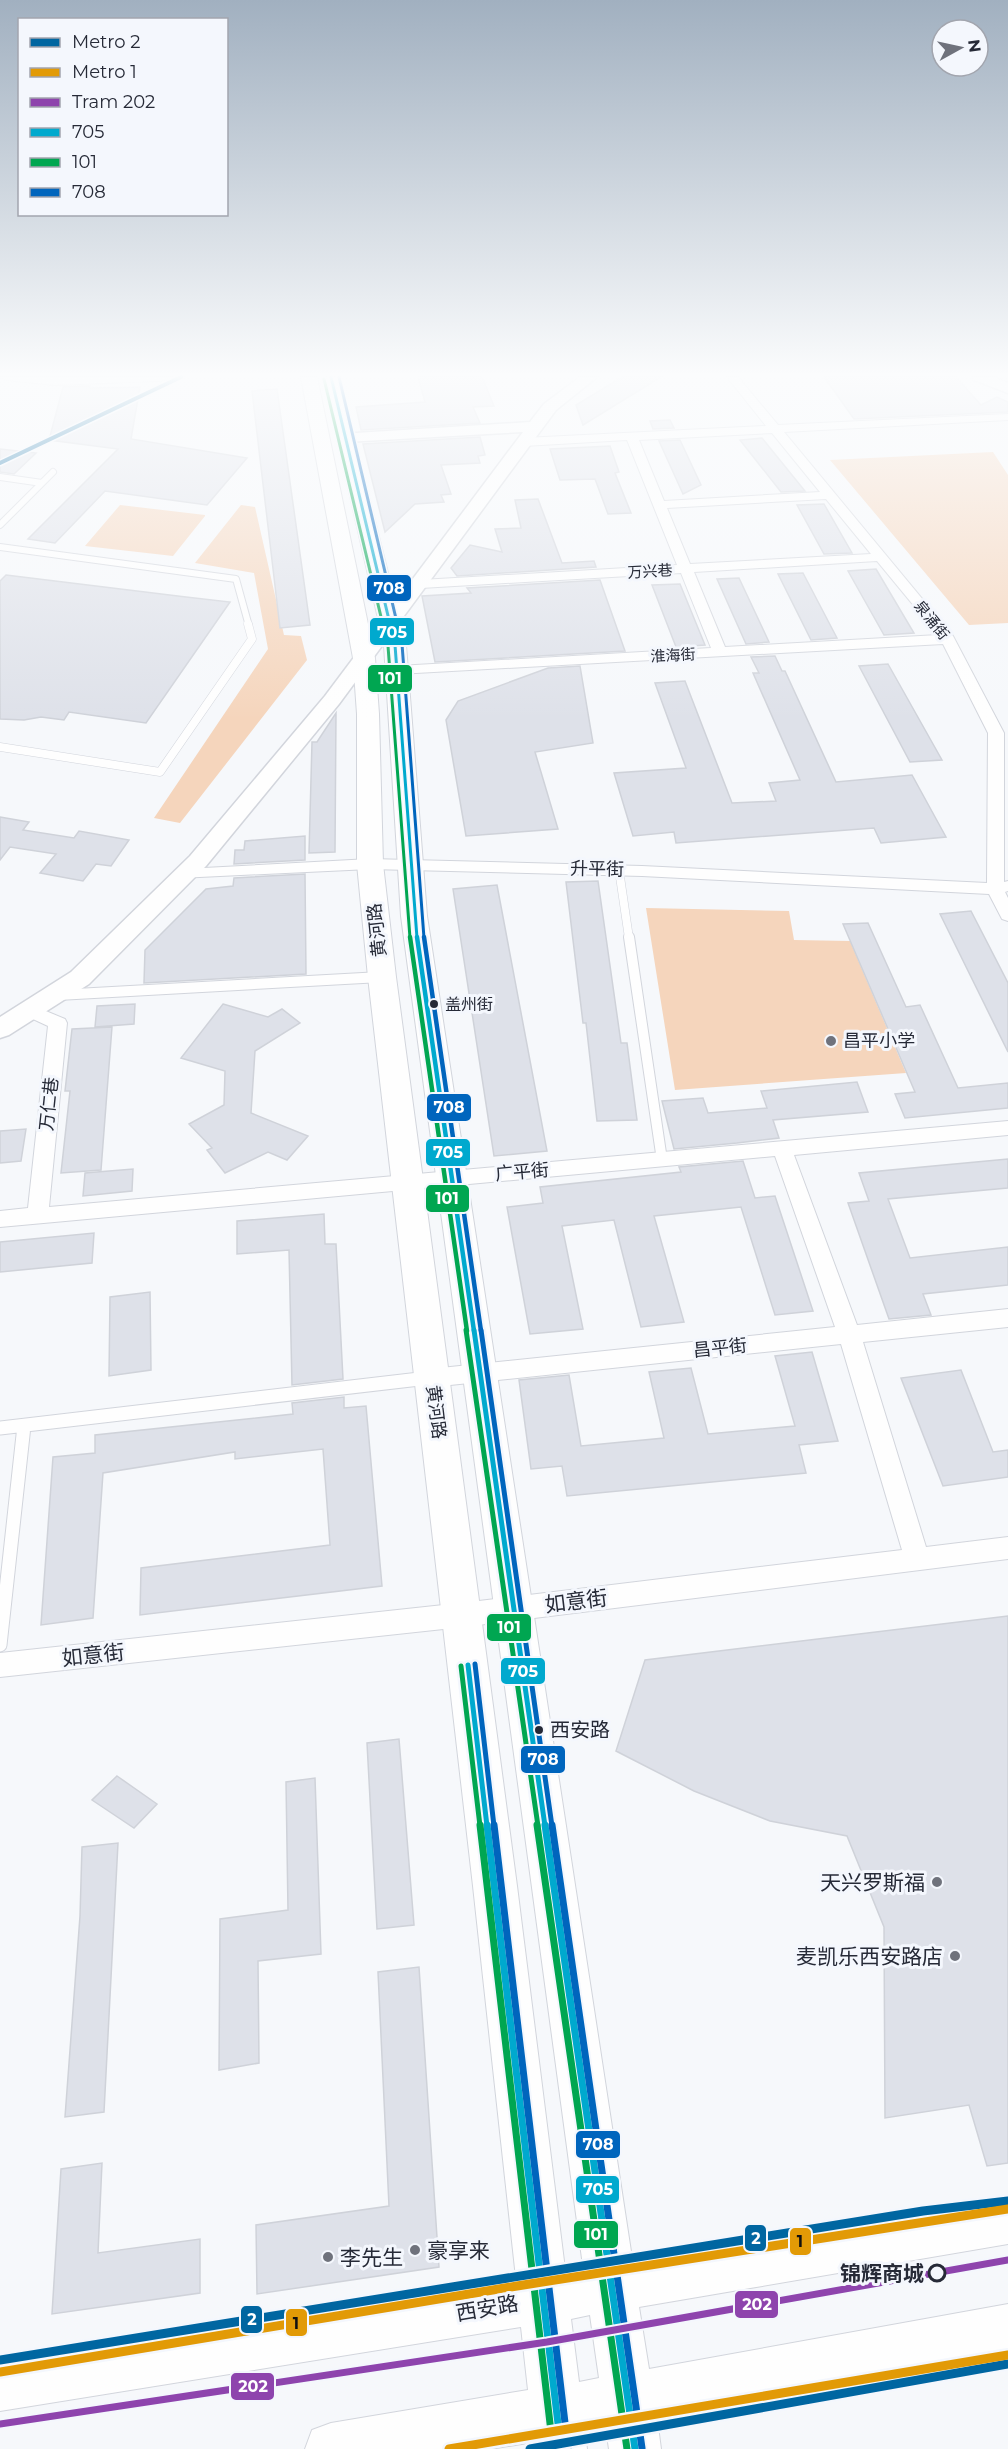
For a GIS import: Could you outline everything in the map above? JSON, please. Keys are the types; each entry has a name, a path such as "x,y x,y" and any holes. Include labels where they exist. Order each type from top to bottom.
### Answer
{"main road":[{"name":"黄河路","path":"331,491 364,658 368,714 370,864 382,977 462,1615 558,2430"},
{"path":"359,491 398,670 414,915 635,2449"},
{"name":"西安路","path":"0,2385 612,2288 1008,2220"},
{"path":"331,2449 558,2430 628,2398 1008,2329"}],"street":[{"path":"0,1029 80,978 185,874 221,834 364,658 389,621 421,584 488,491"},
{"path":"654,491 720,653"},
{"name":"泉涌街","path":"826,491 948,639 1002,732 1001,888 1008,915"},
{"path":"659,505 829,495"},
{"name":"万兴巷","path":"421,584 879,557"},
{"name":"淮海街","path":"398,670 948,639"},
{"name":"升平街","path":"185,874 370,864 619,870 1001,888"},
{"name":"万仁巷","path":"29,1010 58,1023 38,1215"},
{"name":"广平街","path":"0,1219 1008,1128"},
{"path":"782,1149 849,1334 917,1557"},
{"name":"昌平街","path":"431,1378 1008,1318"},
{"name":"如意街","path":"0,1665 462,1615 917,1557 1008,1548"}],"lane":[{"path":"0,525 34,491"},
{"path":"0,548 236,579 252,639 160,772 0,747"},
{"path":"619,870 662,1160"},
{"path":"52,996 382,977"},
{"path":"0,1428 431,1378"},
{"path":"0,1645 24,1426"}],"shaded area":[{"path":"856,491 1008,491 1008,623 969,625"},
{"path":"120,505 205,516 173,556 85,546"},
{"path":"241,505 255,507 284,635 301,636 307,660 180,823 154,818 268,649 254,573 195,563"},
{"path":"646,908 789,911 794,940 850,941 906,1073 675,1090"}],"building":[{"path":"76,491 105,491 55,543 28,539"},
{"path":"107,491 219,491 207,505"},
{"path":"264,491 291,491 310,625 280,628"},
{"path":"375,491 450,491 451,494 441,495 444,502 415,504 385,532"},
{"path":"600,491 622,491 631,513 608,514"},
{"path":"538,499 562,563 594,561 596,567 457,576 451,568 470,545 502,552 495,529 521,528 515,500"},
{"path":"824,504 852,553 824,554 797,505"},
{"path":"876,569 914,633 884,635 848,571"},
{"path":"803,573 837,638 811,640 778,574"},
{"path":"6,575 230,602 146,723 69,712 64,720 41,717 24,720 0,719 0,581"},
{"path":"739,578 769,642 746,644 717,579"},
{"path":"600,580 625,651 435,662 422,596 471,593 467,588"},
{"path":"680,584 705,645 676,647 652,585"},
{"path":"775,656 782,671 785,671 836,782 912,775 946,837 881,843 874,828 676,843 674,832 633,836 614,773 686,768 655,683 685,681 732,803 776,801 769,783 800,780 753,673 759,673 751,657"},
{"path":"888,664 942,760 910,762 859,666"},
{"path":"580,666 593,743 535,752 558,829 466,836 446,720 458,701 548,668"},
{"path":"336,713 335,852 309,853 312,742 317,742"},
{"path":"0,817 29,822 23,830 74,838 79,831 129,840 111,866 96,864 83,881 40,873 56,854 10,847 0,860"},
{"path":"305,836 305,860 234,864 235,850 244,850 245,841"},
{"path":"305,874 306,974 144,983 145,950 206,889 233,886 234,878"},
{"path":"598,881 621,1043 627,1043 637,1120 597,1121 566,882"},
{"path":"497,885 547,1151 494,1156 453,889"},
{"path":"971,911 1008,983 1008,1052 940,914"},
{"path":"868,923 906,1007 920,1005 958,1088 1008,1083 1008,1108 905,1118 895,1094 915,1092 843,924"},
{"path":"135,1004 134,1024 95,1027 97,1006"},
{"path":"223,1004 268,1017 282,1009 300,1023 255,1051 251,1113 308,1136 287,1160 268,1152 225,1173 207,1150 212,1148 189,1124 224,1105 225,1071 181,1058"},
{"path":"112,1027 101,1170 61,1173 70,1091 65,1091 72,1029"},
{"path":"857,1082 868,1112 773,1120 779,1138 737,1143 674,1149 662,1101 703,1098 708,1113 767,1108 761,1091"},
{"path":"26,1129 21,1161 0,1163 0,1131"},
{"path":"1008,1159 1008,1188 888,1199 910,1258 1008,1247 1008,1285 923,1294 931,1315 889,1319 848,1203 869,1201 859,1173"},
{"path":"743,1161 755,1198 775,1196 813,1311 775,1315 741,1207 654,1216 684,1322 641,1327 614,1220 562,1226 583,1329 530,1334 507,1207 543,1203 540,1187 681,1172 679,1167"},
{"path":"133,1169 132,1191 83,1196 85,1173"},
{"path":"324,1214 325,1244 336,1244 343,1379 292,1385 289,1250 237,1254 237,1221"},
{"path":"94,1233 92,1263 0,1272 0,1242"},
{"path":"150,1292 151,1370 109,1376 110,1297"},
{"path":"812,1352 838,1441 799,1445 806,1473 567,1496 562,1466 531,1469 519,1380 569,1375 581,1446 664,1438 649,1372 691,1368 708,1434 795,1426 775,1356"},
{"path":"961,1370 993,1452 1008,1450 1008,1477 943,1486 901,1378"},
{"path":"344,1397 344,1408 366,1406 382,1586 140,1615 141,1568 330,1545 323,1449 235,1459 235,1452 103,1473 93,1618 41,1625 53,1457 95,1453 95,1435 293,1414 292,1403"},
{"name":"天兴罗斯福","path":"1008,1616 1008,2163 987,2166 969,2105 885,2118 884,1927 847,1836 770,1821 694,1791 616,1751 645,1660"},
{"path":"399,1739 414,1925 377,1929 367,1743"},
{"path":"117,1776 157,1804 134,1828 92,1800"},
{"path":"315,1778 321,1954 258,1961 259,2063 219,2070 220,1919 288,1910 286,1782"},
{"path":"118,1843 104,2112 65,2117 80,1916 82,1847"},
{"path":"419,1967 439,2267 257,2294 256,2225 389,2206 378,1972"},
{"path":"102,2163 98,2253 200,2239 200,2293 52,2314 61,2169"}],"metro line":[{"name":"2","path":"0,2360 923,2211 1008,2201"},
{"name":"1","path":"0,2372 517,2286 1008,2209"},
{"name":"1","path":"449,2449 1008,2355"},
{"name":"2","path":"530,2449 1008,2364"}],"tram line":[{"name":"202","path":"0,2424 547,2342 1008,2260"}],"transit line":[{"name":"101","path":"351,491 388,646 407,917 627,2449"},
{"name":"705","path":"358,491 395,645 414,916 635,2449"},
{"name":"708","path":"366,491 402,644 421,915 642,2448"},
{"name":"708","path":"475,1664 568,2448"},
{"name":"705","path":"468,1665 561,2449"},
{"name":"101","path":"461,1666 553,2449"}],"place":[{"name":"盖州街","path":"434,1004"},
{"name":"昌平小学","path":"831,1041"},
{"name":"西安路","path":"539,1730"},
{"name":"天兴罗斯福","path":"937,1882"},
{"name":"麦凯乐西安路店","path":"955,1956"},
{"name":"豪享来","path":"415,2250"},
{"name":"李先生","path":"328,2257"},
{"name":"锦辉商城","path":"937,2273"}]}
